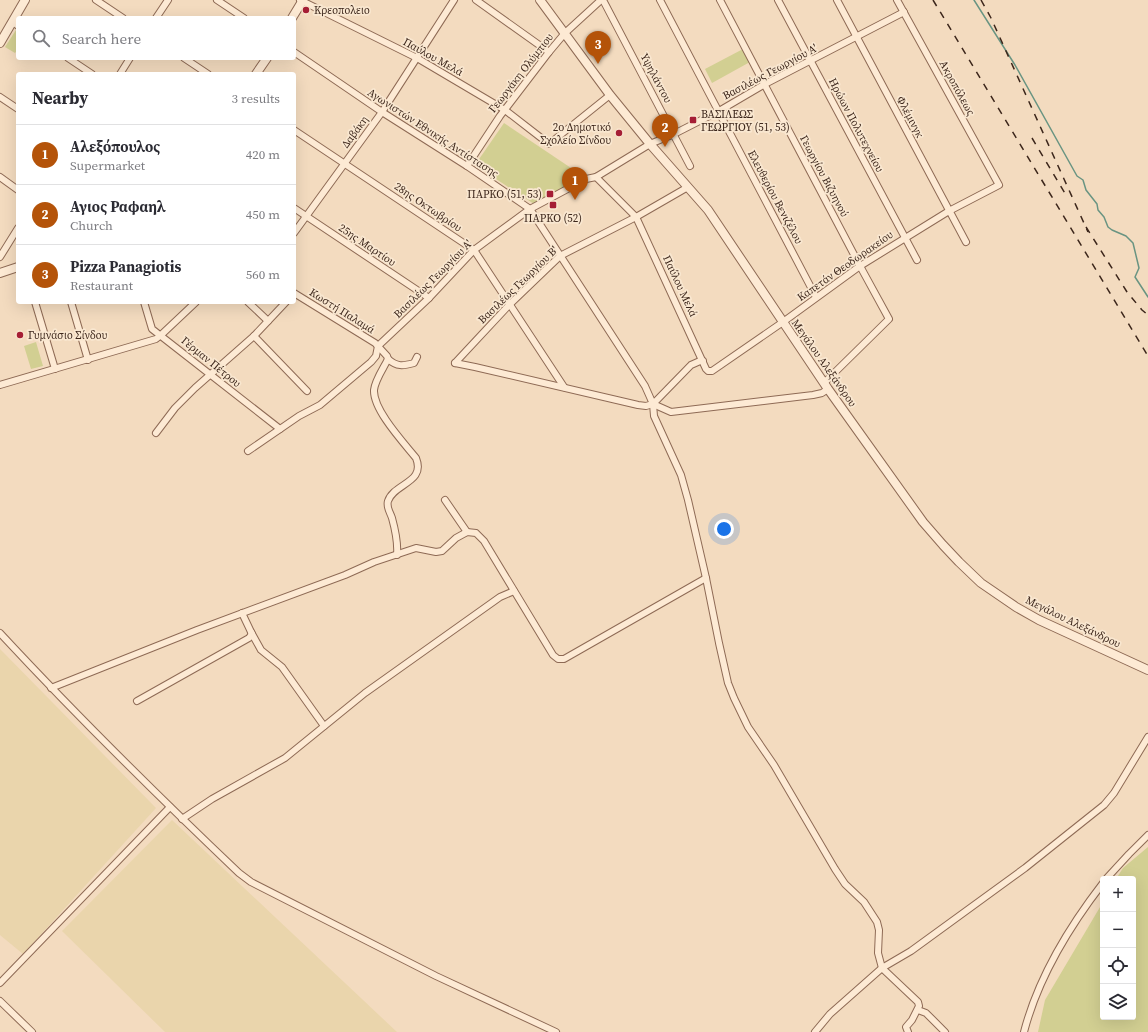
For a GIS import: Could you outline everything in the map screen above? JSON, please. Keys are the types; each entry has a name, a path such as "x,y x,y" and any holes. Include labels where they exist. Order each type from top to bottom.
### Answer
{"street":[{"path":"19,16 26,0"},
{"path":"96,0 120,16"},
{"path":"157,16 168,0"},
{"path":"217,0 241,16"},
{"path":"293,16 302,0"},
{"name":"Παύλου Μελά","path":"302,0 417,58 505,110 549,144 610,94"},
{"name":"Δαβάκη","path":"296,231 382,112 454,0"},
{"path":"476,0 549,52"},
{"name":"Μεγάλου Αλεξάνδρου","path":"540,0 610,94 650,144 708,210 826,386 923,522 959,562 981,583 1016,607 1039,620 1148,670"},
{"name":"Γεωργάκη Ολύμπιου","path":"467,166 505,110 565,32 602,0"},
{"name":"Υψηλάντου","path":"602,0 690,166"},
{"name":"Ελευθερίου Βενιζέλου","path":"660,0 816,297"},
{"name":"Γεωργίου Βιζυηνού","path":"720,0 889,319 826,386"},
{"name":"Ηρώων Πολυτεχνείου","path":"778,0 917,260"},
{"name":"Φλέμινγκ","path":"837,0 966,242"},
{"name":"Ακροπόλεως","path":"897,0 999,185"},
{"name":"Βασιλέως Γεωργίου Α'","path":"378,346 429,298 474,250 530,209 586,179 596,177 650,144 674,134 719,111 765,84 904,12"},
{"path":"0,43 15,24"},
{"name":"Αγωνιστών Εθνικής Αντίστασης","path":"296,53 530,209 645,386 653,404 654,416 681,475 706,578 728,683 734,698 748,727 774,765 836,870 846,884 864,902 877,922 879,930 878,953 879,962 882,968"},
{"path":"71,60 89,72"},
{"path":"121,72 129,60"},
{"path":"187,60 205,72"},
{"path":"257,72 266,60"},
{"path":"0,97 16,108"},
{"name":"28ης Οκτωβρίου","path":"296,131 474,250 564,387"},
{"path":"0,177 16,189"},
{"name":"Παύλου Μελά","path":"596,177 636,217 708,372"},
{"name":"Καπετάν Θεοδωρακείου","path":"708,372 712,371 860,266 904,237 949,211 999,185"},
{"name":"Βασιλέως Γεωργίου Β'","path":"564,387 455,363 510,304 560,256 636,217 688,187"},
{"name":"25ης Μαρτίου","path":"296,209 429,298"},
{"path":"0,257 16,231"},
{"path":"0,273 16,268"},
{"name":"Κωστή Παλαμά","path":"296,294 378,346 388,359"},
{"path":"36,304 55,369"},
{"path":"71,304 88,360"},
{"name":"Γέρμαν Πέτρου","path":"145,304 150,325 156,332 280,429"},
{"path":"0,385 149,341 161,335 194,304"},
{"path":"250,304 268,321"},
{"path":"156,433 175,408 195,388 254,336 284,304"},
{"path":"254,336 307,391"},
{"path":"248,451 299,416 320,405 372,362 376,356 378,346"},
{"path":"397,555 398,547 392,519 388,509 388,502 393,493 414,477 418,469 418,464 416,458 382,415 375,398 376,383 388,359 395,365 403,366 414,363 417,357"},
{"path":"564,387 646,406 653,404 691,365 700,360 703,362"},
{"path":"653,404 671,412 813,395 822,393 826,386"},
{"path":"445,500 467,532"},
{"path":"51,688 242,613 345,575 374,562 416,548 436,552 442,551 456,538 467,532 476,533 480,536 553,655 560,659 564,659 606,636 706,578"},
{"path":"182,819 212,799 285,758 365,693 500,597 514,591"},
{"path":"242,613 261,650 282,667 324,726"},
{"path":"137,701 248,638 251,632"},
{"path":"0,633 51,688 182,819 239,873 251,882 436,976 556,1032"},
{"path":"815,1032 836,1008 882,968 911,951 1025,868 1104,805 1116,790 1148,737"},
{"path":"0,983 170,807"},
{"path":"1109,876 1148,835"},
{"path":"1024,1032 1036,998 1064,938 1087,903 1100,887"},
{"path":"882,968 918,1002 918,1010 906,1027 908,1032"},
{"path":"0,1001 32,1032"},
{"path":"918,1010 926,1013 945,1032"}],"shaded area":[{"path":"16,30 16,52 15,53 5,47"},
{"path":"743,49 750,62 712,83 705,69"},
{"path":"504,123 583,176 534,204 475,165"},
{"path":"36,342 43,366 31,369 24,346"},
{"path":"0,649 156,808 23,954 0,935"},
{"path":"172,820 397,1032 165,1032 62,931"},
{"path":"1148,847 1148,1032 1038,1032 1045,1000 1100,907 1100,1020 1136,1020 1136,876 1118,876 1123,868"}],"waterway":[{"path":"974,0 1015,65 1077,176 1083,180 1086,190 1097,204 1098,210 1104,217 1108,227 1126,236 1133,243 1139,268 1135,277 1148,297"}],"railway":[{"path":"933,0 1148,356"},
{"path":"981,0 991,18 1088,232"},
{"path":"1032,138 1066,195"},
{"path":"1086,227 1127,292 1148,315"}],"place":[{"name":"Κρεοπολειο","path":"306,10"},
{"name":"Pizza Panagiotis","path":"598,64"},
{"name":"ΒΑΣΙΛΕΩΣ ΓΕΩΡΓΙΟΥ (51, 53)","path":"693,120"},
{"name":"2o Δημοτικό Σχολείο Σίνδου","path":"619,133"},
{"name":"Αγιος Ραφαηλ","path":"665,147"},
{"name":"ΠΑΡΚΟ (51, 53)","path":"550,194"},
{"name":"Αλεξόπουλος","path":"575,200"},
{"name":"ΠΑΡΚΟ (52)","path":"553,205"},
{"name":"Γυμνάσιο Σίνδου","path":"20,335"}]}
